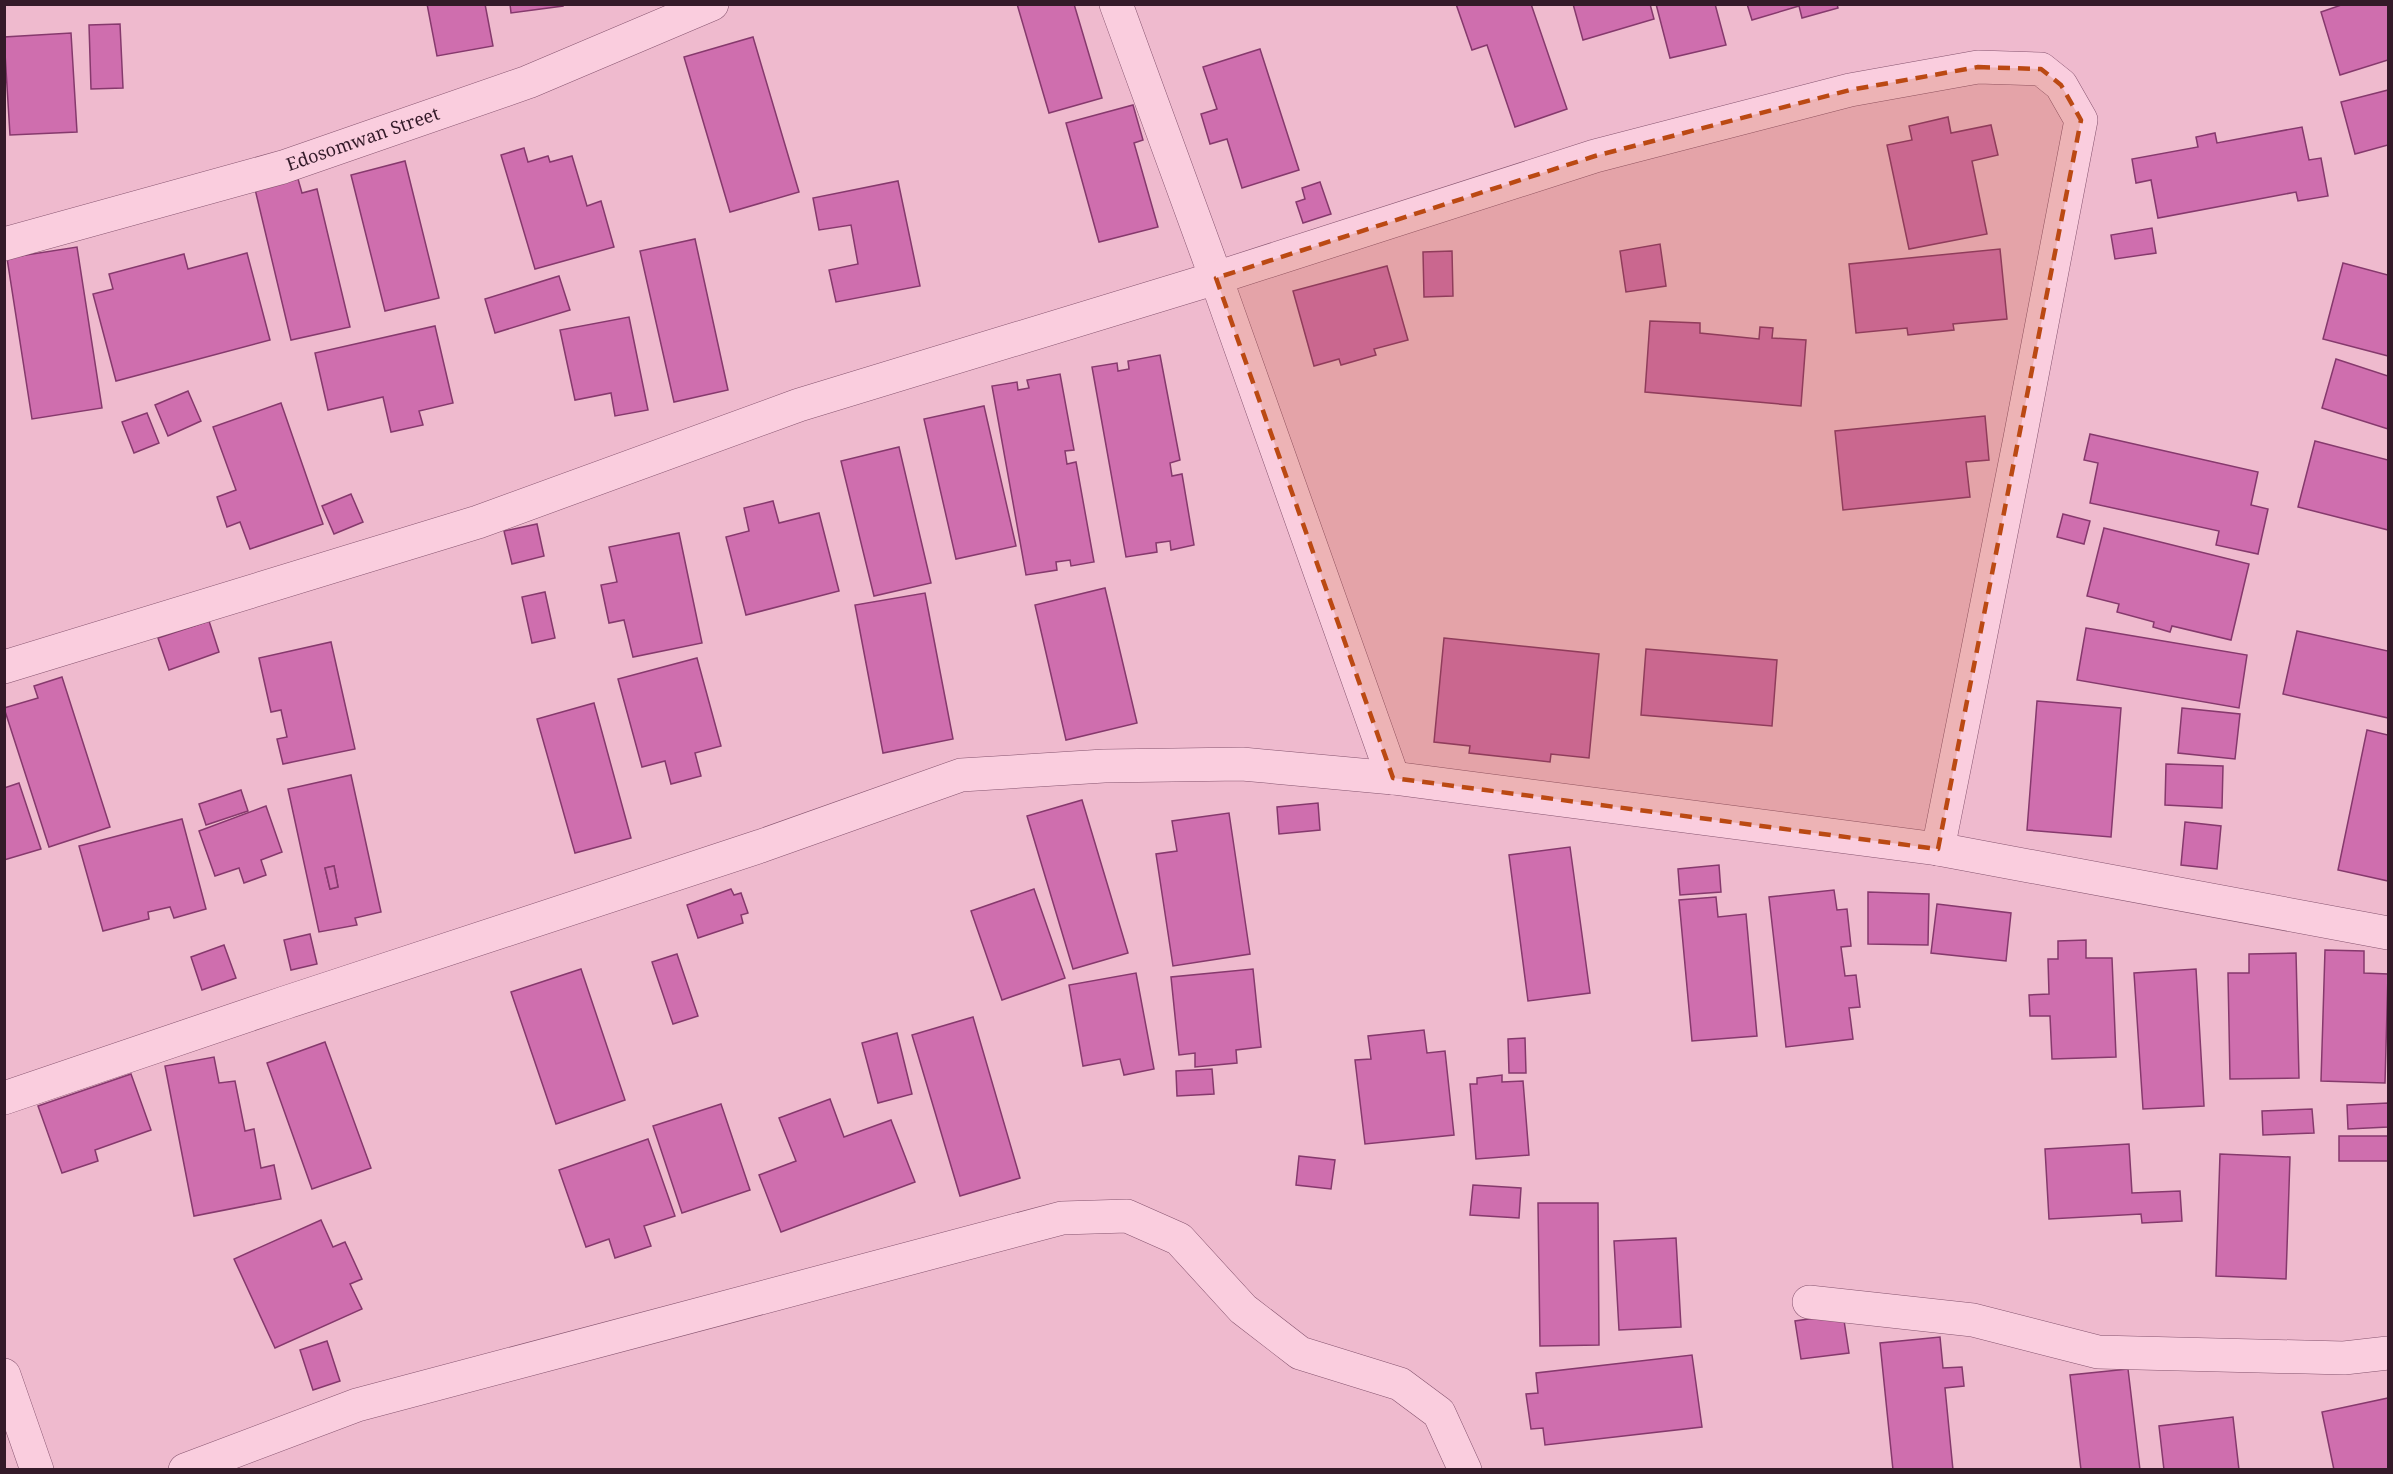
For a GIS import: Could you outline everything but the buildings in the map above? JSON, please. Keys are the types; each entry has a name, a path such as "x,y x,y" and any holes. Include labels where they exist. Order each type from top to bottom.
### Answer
{"street":[{"name":"Edosomwan Street","path":"4,244 283,167 528,82 712,4"},
{"path":"1116,4 1394,778"},
{"path":"4,667 478,522 799,405 1216,278 1595,156 1850,90 1978,67 2041,69 2061,85 2081,120 1938,849"},
{"path":"4,1098 761,846 961,775 1104,766 1242,764 1394,778 1938,849 2388,933"},
{"path":"185,1470 357,1405 1062,1218 1127,1216 1179,1239 1243,1309 1300,1353 1400,1384 1439,1413 1465,1470"},
{"path":"1809,1302 1973,1320 2098,1352 2344,1358 2388,1353"},
{"path":"4,1375 37,1470"}],"highlighted area":[{"path":"1978,67 2041,69 2061,85 2081,120 1938,849 1393,778 1216,278 1595,156 1850,90"}]}
